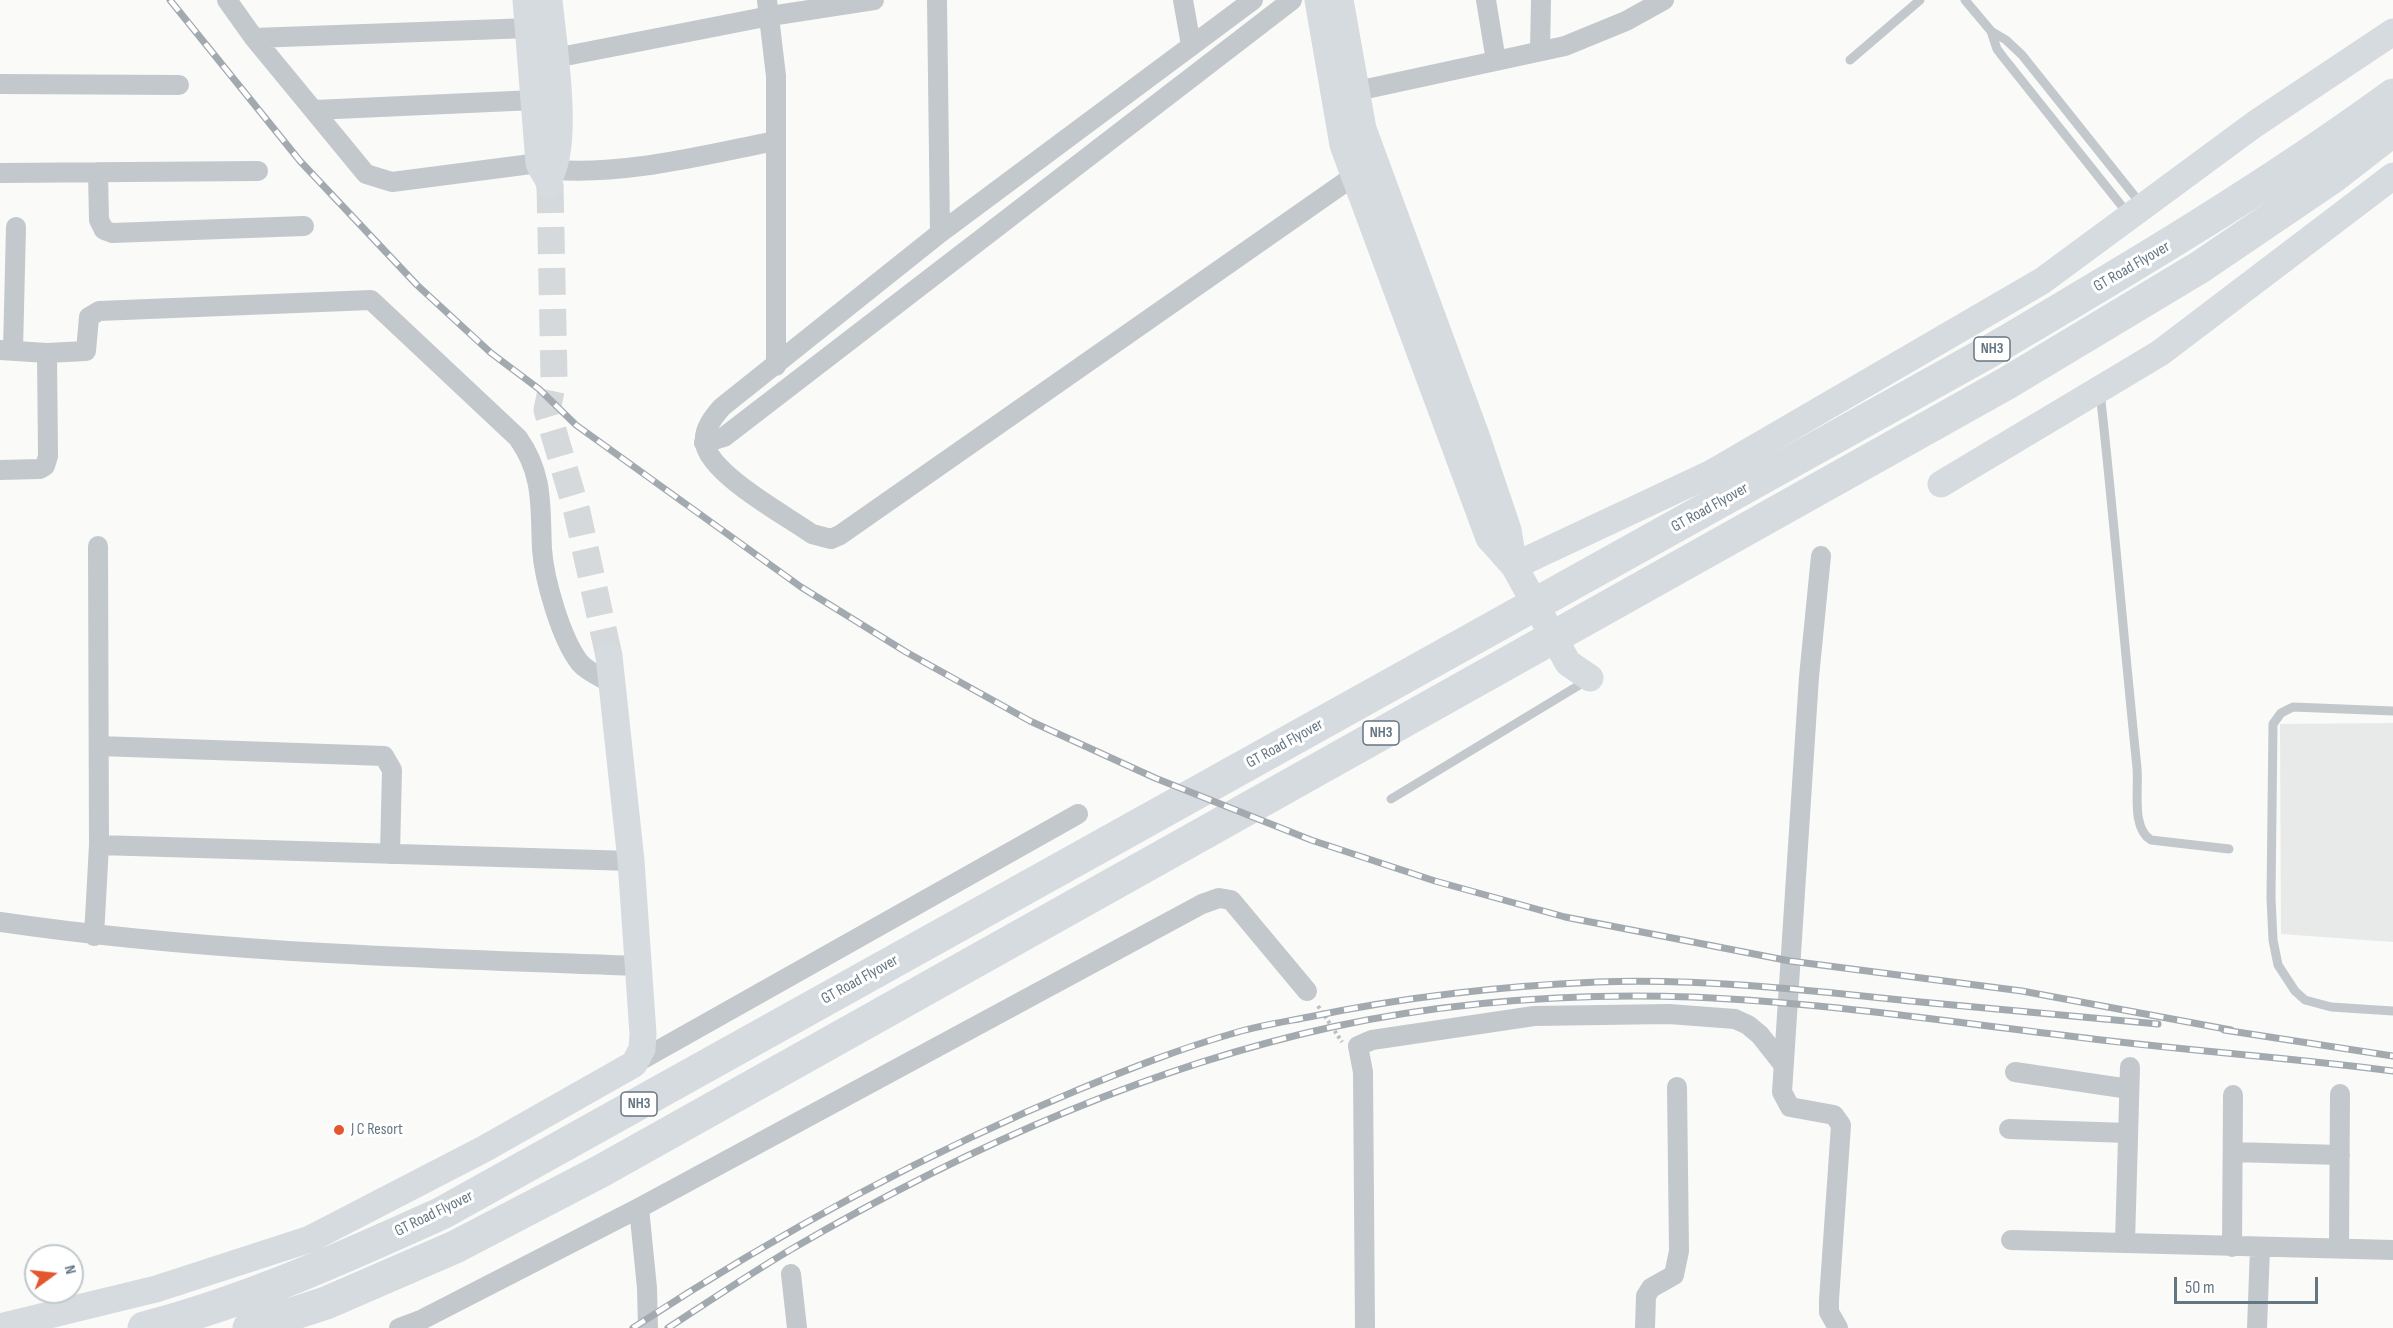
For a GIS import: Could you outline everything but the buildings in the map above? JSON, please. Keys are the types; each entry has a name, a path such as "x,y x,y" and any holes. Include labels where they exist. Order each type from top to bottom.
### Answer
{"highway":[{"name":"GT Road Flyover","path":"144,1328 189,1316 313,1272 442,1213 1990,351 2183,237 2316,151 2393,96"},
{"name":"NH3","path":"249,1328 326,1303 455,1247 601,1171 2007,383 2200,267 2334,176 2393,130"}],"street":[{"path":"227,0 254,38 366,174 381,181 633,168 776,141"},
{"path":"526,0 535,100 548,174"},
{"path":"548,174 558,137 555,58 549,0"},
{"path":"555,58 768,8 874,0"},
{"path":"937,0 940,233"},
{"path":"1184,0 1191,45"},
{"path":"1253,0 940,233 776,366 722,406 709,422 705,442 715,463 722,471 812,534 831,539 840,535 1354,176"},
{"path":"705,442 724,437 1292,0"},
{"path":"1318,0 1346,94 1363,129 1508,530 1514,566"},
{"path":"1340,0 1346,94 1343,145 1354,176 1490,538 1514,566 1568,663 1590,678"},
{"path":"1486,0 1496,61"},
{"path":"1540,51 1541,0"},
{"path":"1346,94 1565,46 1626,21 1664,0"},
{"path":"768,8 776,76 776,366"},
{"path":"254,38 530,28"},
{"path":"1514,566 1712,473 2042,282 2255,124 2393,32"},
{"path":"0,84 179,85"},
{"path":"314,110 535,100"},
{"path":"0,173 258,171"},
{"path":"98,172 99,220 104,230 112,233 303,226"},
{"path":"1941,484 2160,353 2393,176"},
{"path":"16,227 7,350 47,353 86,351 89,317 99,311 371,300 518,438 531,455 540,490 546,579 557,613 581,663 587,670 611,683"},
{"path":"0,470 32,470 45,466 47,353"},
{"path":"94,936 99,845 98,546"},
{"path":"1821,556 1809,677 1782,1063 1782,1092 1790,1107 1834,1115 1841,1125 1829,1300 1829,1312 1838,1328"},
{"path":"609,656 631,861 636,966 643,1034 642,1049 634,1064"},
{"path":"99,746 384,756 392,770 390,854"},
{"path":"0,1327 156,1289 310,1239 484,1149 1078,814"},
{"path":"99,845 631,861"},
{"path":"399,1328 639,1208 1191,910 1219,898 1231,900 1307,991"},
{"path":"0,922 94,936 390,957 636,966"},
{"path":"1365,1328 1363,1072 1358,1046 1372,1040 1534,1016 1669,1014 1735,1019 1748,1025 1760,1035 1782,1063"},
{"path":"2125,1243 2130,1067"},
{"path":"2014,1072 2129,1089"},
{"path":"1645,1328 1646,1296 1651,1288 1674,1275 1679,1251 1677,1087"},
{"path":"2339,1248 2340,1094"},
{"path":"2232,1246 2233,1095"},
{"path":"2009,1129 2128,1133"},
{"path":"2233,1152 2340,1155"},
{"path":"639,1208 648,1328"},
{"path":"2011,1240 2393,1250"},
{"path":"2257,1328 2260,1248"},
{"path":"791,1274 797,1328"}],"lane":[{"path":"1850,60 1920,0"},
{"path":"1965,0 1991,31 2006,40 2022,56 2136,211"},
{"path":"1991,31 1996,49 2136,211"},
{"path":"2100,390 2120,572 2138,778 2139,824 2142,835 2151,840 2229,849"},
{"path":"1391,799 1590,678"},
{"path":"2393,711 2293,707 2275,718 2273,724 2271,898 2274,953 2284,976 2299,996 2331,1007 2393,1011"}],"path":[{"path":"1307,991 1340,1040 1346,1045 1358,1046"}],"shaded area":[{"path":"2393,723 2393,942 2281,934 2280,724"}],"tunnel":[{"path":"550,186 554,377 547,410 577,512 609,656"}],"railway":[{"path":"170,0 300,161 417,285 491,353 539,389 576,425 801,587 906,652 1030,721 1155,778 1311,840 1435,881 1565,917 1790,961 2022,991 2231,1030"},
{"path":"633,1328 795,1229 964,1141 1080,1089 1136,1067 1240,1031 1270,1024 1380,1004 1452,994 1561,984 1636,981 1793,989 2158,1024"},
{"path":"668,1328 774,1259 854,1214 985,1147 1052,1118 1121,1090 1261,1045 1332,1027 1420,1011 1510,1001 1601,996 1739,999 2393,1071"},
{"path":"2224,1030 2393,1056"}],"place":[{"name":"J C Resort","path":"339,1130"}]}
